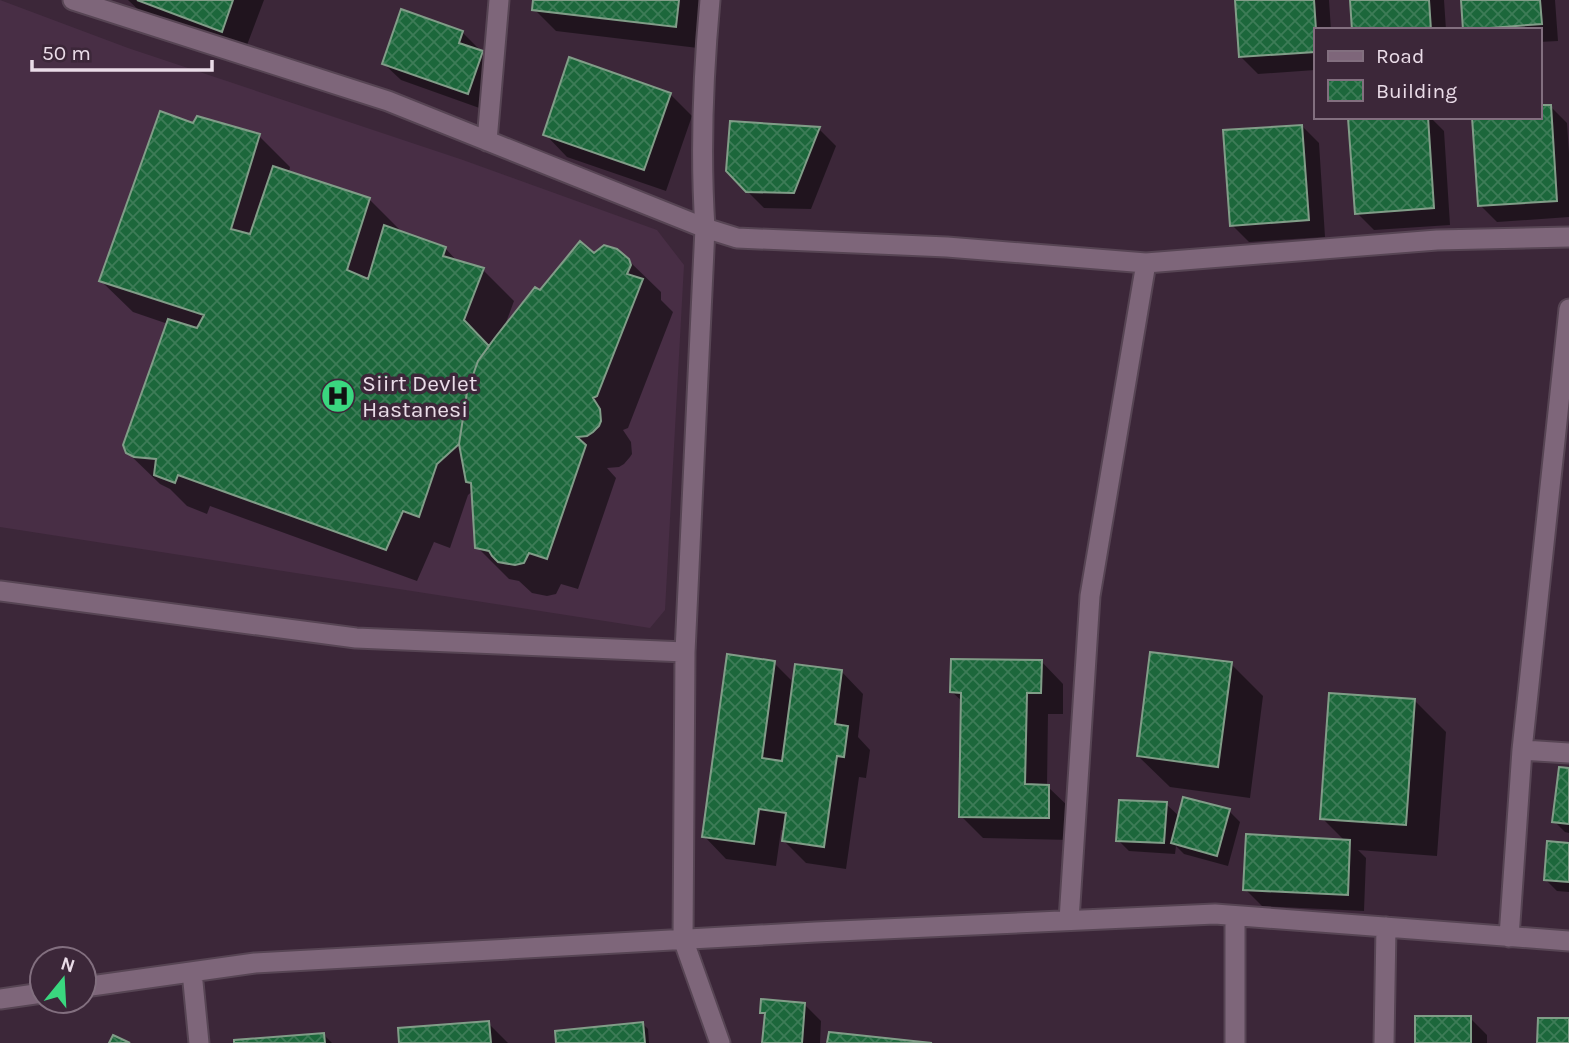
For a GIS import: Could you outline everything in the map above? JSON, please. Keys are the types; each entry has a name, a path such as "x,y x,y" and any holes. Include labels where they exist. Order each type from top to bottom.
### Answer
{"street":[{"path":"73,0 388,101 705,228 737,238 947,247 1146,263 1437,240 1569,237"},
{"path":"487,141 499,0"},
{"path":"710,0 702,177 705,228 685,652 683,939 720,1043"},
{"path":"1069,920 1090,596 1146,263"},
{"path":"1509,937 1522,750 1569,309"},
{"path":"0,591 356,638 685,652"},
{"path":"1522,750 1569,752"},
{"path":"98,985 254,963 683,939 1215,914 1569,941"},
{"path":"1235,916 1235,1043"},
{"path":"1384,1043 1386,927"},
{"path":"192,972 199,1043"},
{"path":"0,999 28,995"}],"shaded area":[{"name":"Siirt Devlet Hastanesi","path":"0,0 128,48 463,160 657,230 684,265 665,610 650,628 0,527"}],"building":[{"path":"137,0 233,0 222,32"},
{"path":"533,0 679,0 676,27 532,10"},
{"path":"1235,0 1314,0 1314,52 1239,57"},
{"path":"1350,0 1429,0 1431,28 1352,28"},
{"path":"1461,0 1540,0 1542,24 1463,28"},
{"path":"401,9 463,31 459,43 483,51 468,94 382,64"},
{"path":"569,57 671,93 644,170 543,135"},
{"path":"1541,105 1551,105 1557,201 1478,206 1472,119 1541,119"},
{"path":"160,111 193,123 197,116 260,134 231,229 250,234 273,166 370,198 347,270 368,279 384,225 446,247 443,256 484,268 464,320 489,346 478,361 467,392 459,444 437,464 419,517 403,511 386,550 178,475 175,483 154,475 156,459 134,457 126,453 123,445 168,319 197,328 204,315 99,281"},
{"path":"1348,119 1428,119 1434,208 1355,214"},
{"path":"730,121 820,127 794,193 746,192 726,171"},
{"path":"1302,125 1309,220 1230,226 1223,130"},
{"path":"580,241 594,253 604,245 617,249 629,259 631,265 627,274 643,279 597,396 593,398 600,409 599,426 587,436 577,437 586,445 547,559 529,553 524,563 515,565 498,562 489,551 475,548 471,483 466,482 459,444 467,392 478,361 494,339 535,287 540,290"},
{"path":"1150,652 1232,662 1218,767 1137,756"},
{"path":"727,654 775,661 762,758 782,761 795,664 842,670 835,724 848,726 844,757 837,756 824,847 782,841 786,813 759,809 754,844 702,837"},
{"path":"951,659 1042,660 1041,693 1027,693 1025,784 1049,785 1049,818 959,817 961,693 950,692"},
{"path":"1329,693 1415,699 1406,825 1320,819"},
{"path":"1559,767 1569,768 1569,824 1552,822"},
{"path":"1183,797 1230,809 1217,856 1171,843"},
{"path":"1119,800 1167,802 1164,843 1116,841"},
{"path":"1246,834 1350,840 1348,895 1243,890"},
{"path":"1547,841 1569,843 1569,882 1544,880"},
{"path":"761,999 805,1003 802,1043 762,1043 765,1013 760,1013"},
{"path":"1415,1016 1471,1016 1471,1043 1415,1043"},
{"path":"1538,1018 1569,1018 1569,1043 1537,1043"},
{"path":"489,1021 491,1043 399,1043 398,1028"},
{"path":"643,1022 645,1043 556,1043 555,1031"},
{"path":"829,1032 932,1043 827,1043"},
{"path":"324,1033 325,1043 234,1043 234,1040"},
{"path":"113,1035 130,1043 109,1043"}],"place":[{"name":"Siirt Devlet Hastanesi","path":"338,396"}]}
